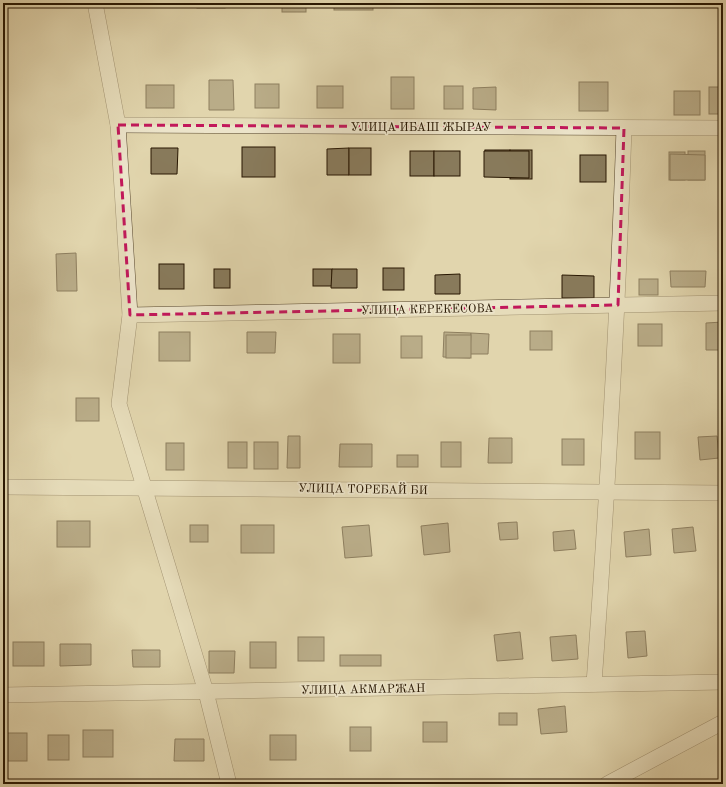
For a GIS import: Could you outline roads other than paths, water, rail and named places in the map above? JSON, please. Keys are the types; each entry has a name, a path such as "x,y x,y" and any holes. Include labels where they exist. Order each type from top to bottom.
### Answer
{"street":[{"path":"95,3 118,125 130,315 119,404 206,692 229,784"},
{"name":"УЛИЦА ИБАШ ЖЫРАУ","path":"118,125 723,128"},
{"path":"594,684 608,492 618,305 624,128"},
{"name":"УЛИЦА КЕРЕКЕСОВА","path":"130,315 723,303"},
{"name":"УЛИЦА ТОРЕБАЙ БИ","path":"3,487 723,493"},
{"name":"УЛИЦА АКМАРЖАН","path":"3,696 723,682"},
{"path":"607,784 723,722"}]}
